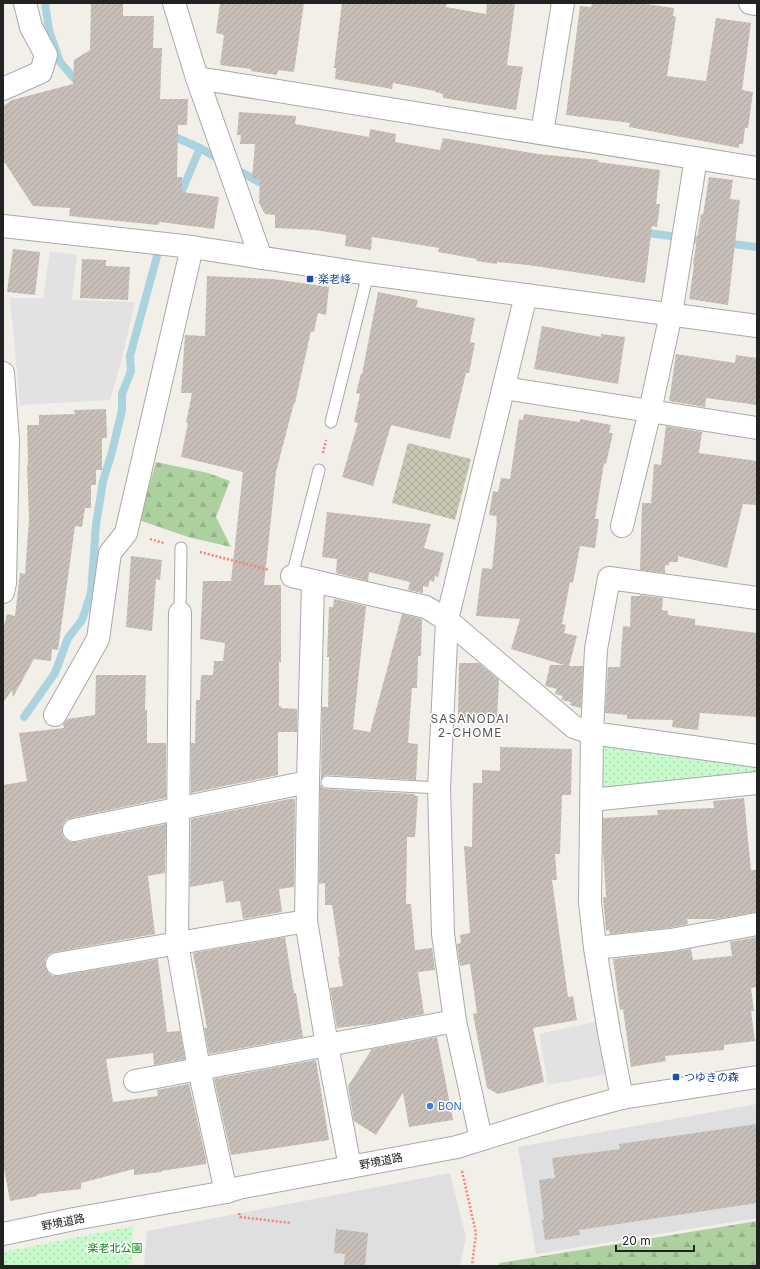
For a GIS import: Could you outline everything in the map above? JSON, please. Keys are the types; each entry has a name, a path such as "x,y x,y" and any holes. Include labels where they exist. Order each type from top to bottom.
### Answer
{"street":[{"path":"3,90 41,72 46,55 31,27 25,3"},
{"path":"174,3 197,78 261,258"},
{"path":"542,133 563,3"},
{"path":"750,3 757,4"},
{"path":"197,78 757,168"},
{"path":"622,526 650,411 671,314 696,158"},
{"path":"3,226 192,247 368,274 757,326"},
{"path":"55,715 98,640 110,553 126,533 192,247"},
{"path":"481,1139 455,1021 443,934 439,788 446,620 526,295"},
{"path":"3,373 5,441 5,583 3,592"},
{"path":"504,388 757,428"},
{"path":"292,576 312,582 426,607 446,620 574,727 592,733 757,756"},
{"path":"622,1098 595,948 590,902 592,733 596,649 609,578 757,598"},
{"path":"312,582 318,782 306,921 350,1167"},
{"path":"180,613 177,944 199,1069 232,1190"},
{"path":"74,830 318,782"},
{"path":"591,800 757,783"},
{"path":"57,964 306,921"},
{"path":"595,948 671,940 757,924"},
{"path":"135,1081 455,1021"},
{"name":"野境道路","path":"3,1234 74,1219 457,1147 563,1114 622,1098 757,1077"}],"lane":[{"path":"331,422 368,274"},
{"path":"292,576 319,470"},
{"path":"180,613 181,548"},
{"path":"318,782 439,788"}],"path":[{"path":"319,470 331,422"},
{"path":"126,533 292,576"},
{"path":"464,1182 476,1233 472,1266"},
{"path":"232,1190 240,1217 291,1224"}],"shaded area":[{"path":"50,251 77,255 72,300 135,302 121,362 110,400 20,405 10,298 43,298"},
{"path":"408,443 471,459 455,520 392,503"},
{"path":"600,1021 610,1070 603,1075 548,1085 539,1034"},
{"path":"757,1104 757,1218 536,1254 518,1147"},
{"path":"450,1173 466,1237 460,1266 144,1266 147,1231"}],"green space":[{"path":"156,462 208,473 230,481 216,517 231,547 188,537 139,520"},
{"path":"602,744 757,768 757,778 605,788 601,782"},
{"path":"757,1221 757,1266 498,1266 500,1263"},
{"name":"楽老北公園","path":"133,1226 132,1266 3,1266 3,1252"}],"building":[{"path":"91,3 123,3 123,16 154,16 153,48 162,48 160,99 188,99 187,125 178,125 177,177 182,177 182,192 219,197 214,229 160,222 158,225 69,216 70,208 33,206 3,160 3,106 12,100 73,84 74,60 90,50"},
{"path":"220,3 304,3 294,72 278,70 277,75 251,71 251,69 220,65 224,35 216,33"},
{"path":"342,3 447,3 446,7 486,14 487,3 515,3 507,65 523,67 516,110 443,98 443,94 435,91 393,83 392,89 335,79 336,68 334,68"},
{"path":"592,3 639,3 674,8 673,16 676,17 667,76 706,81 716,18 751,23 742,90 753,92 748,128 745,128 743,144 739,144 739,148 629,127 630,123 566,115 580,6 591,7"},
{"path":"239,112 296,116 295,124 369,137 370,129 396,134 395,142 440,150 443,138 538,154 599,160 598,162 660,170 656,204 660,204 657,227 652,226 645,283 528,265 497,262 497,264 476,261 477,259 438,252 439,248 372,237 371,250 345,246 346,235 315,230 275,228 275,215 265,214 259,203 260,179 252,178 255,144 240,144 241,135 237,135"},
{"path":"709,177 733,180 730,199 740,200 728,305 689,299 701,214 703,215"},
{"path":"13,249 40,252 35,295 7,292"},
{"path":"82,259 106,260 106,266 130,267 128,300 80,298"},
{"path":"207,276 273,279 329,287 326,315 318,313 314,332 311,331 295,403 276,472 264,585 281,585 281,662 279,662 279,706 281,706 281,708 297,709 297,732 278,732 278,775 191,793 191,743 195,743 196,700 200,700 201,675 213,675 214,661 223,661 225,643 200,639 203,581 231,581 243,472 181,457 192,393 181,393 185,335 205,336"},
{"path":"378,292 418,300 416,307 475,318 470,342 475,343 469,373 466,373 450,439 391,425 373,486 342,477 358,423 354,422 360,394 356,393 362,374"},
{"path":"542,326 601,337 601,334 625,337 618,384 534,369"},
{"path":"676,354 735,363 736,355 757,358 757,405 706,398 705,407 669,401"},
{"path":"106,409 107,438 102,438 102,470 96,470 96,485 91,485 91,508 85,508 82,527 75,526 58,650 52,649 51,661 34,659 13,697 12,690 3,703 3,630 7,614 15,616 20,573 25,574 29,519 27,425 39,425 39,415 75,414 74,410"},
{"path":"524,414 580,422 580,419 611,425 609,433 613,433 606,464 604,463 595,519 599,519 595,548 580,546 573,583 570,582 562,624 566,625 564,633 577,636 569,666 583,666 581,708 570,705 571,702 561,700 563,696 555,694 557,689 545,686 550,665 564,665 511,649 520,619 476,616 482,568 492,569 497,521 497,516 489,515 493,491 498,492 501,478 510,479 519,419 523,420"},
{"path":"666,426 702,432 699,453 757,461 757,505 743,504 727,568 678,556 678,562 669,562 669,565 665,565 665,573 640,570 642,503 651,503 654,464 661,465"},
{"path":"327,512 431,524 424,548 444,553 438,577 435,576 434,582 430,580 428,587 423,586 423,593 408,590 410,582 369,572 368,581 336,573 337,559 322,557"},
{"path":"131,556 162,560 160,580 156,579 152,631 126,627"},
{"path":"640,595 663,598 662,610 668,611 668,615 695,619 695,625 757,633 757,717 700,713 698,730 672,727 673,720 627,719 627,715 605,713 608,667 620,667 623,626 630,627 631,596"},
{"path":"334,599 366,606 353,729 370,732 402,614 422,619 421,656 418,656 417,688 412,688 408,743 418,744 416,780 327,775 321,780 322,707 328,707 329,657 327,657 329,607 333,607"},
{"path":"459,663 479,663 499,680 497,717 458,717"},
{"path":"96,675 146,675 145,710 147,710 147,743 166,743 166,798 71,818 66,820 62,826 62,833 64,838 70,842 77,842 166,824 165,873 148,876 155,934 55,952 49,954 45,959 45,966 52,976 59,976 158,959 167,1032 180,1031 185,1059 154,1065 153,1053 106,1059 113,1102 158,1096 157,1090 189,1084 206,1164 134,1175 134,1169 81,1183 81,1189 37,1194 37,1196 10,1201 3,1163 3,785 27,781 19,733 64,728 63,724 67,719 95,715"},
{"path":"500,747 572,749 571,795 562,795 560,854 555,854 557,880 552,880 568,997 573,996 577,1020 533,1028 544,1082 498,1094 487,1088 473,1014 477,1013 470,964 460,966 457,944 461,943 460,935 470,933 464,846 472,847 473,783 482,783 482,770 500,771"},
{"path":"320,784 323,788 327,789 415,794 415,796 418,796 415,837 407,837 406,904 411,904 415,950 432,948 435,970 418,972 424,1014 379,1023 337,1028 330,988 343,986 332,905 325,905 325,883 319,884"},
{"path":"744,798 751,870 757,870 757,912 716,919 687,919 688,924 669,928 610,934 609,930 606,931 603,897 606,897 603,851 603,818 658,815 657,810 714,808 713,801"},
{"path":"295,799 294,887 279,889 282,912 243,919 240,901 226,903 223,881 190,887 191,819"},
{"path":"285,937 303,1037 209,1054 204,1028 207,1028 193,953"},
{"path":"757,937 757,987 751,988 754,1011 751,1011 755,1041 724,1045 724,1050 665,1056 666,1061 631,1067 623,1009 620,1010 613,959 691,949 693,960 732,956 730,942"},
{"path":"437,1037 453,1120 409,1127 403,1093 376,1135 354,1121 348,1086 372,1049"},
{"path":"316,1060 329,1140 231,1155 214,1079"},
{"path":"757,1124 757,1203 579,1230 580,1235 545,1240 539,1180 555,1178 552,1158 620,1149 619,1144"},
{"path":"336,1229 368,1233 365,1266 344,1266 345,1254 334,1253"}],"waterway":[{"path":"45,3 49,30 60,62 80,85"},
{"path":"168,134 200,148 222,161"},
{"path":"178,200 200,148"},
{"path":"234,168 259,182 270,184"},
{"path":"641,232 707,241"},
{"path":"724,243 757,247"},
{"path":"24,717 55,673 68,638 82,620 91,593 96,525 103,481 122,410 122,394 131,371 130,356 157,256"}],"place":[{"name":"楽老峰","path":"310,279"},
{"name":"つゆきの森","path":"676,1077"},
{"name":"BON","path":"430,1106"}],"district":[{"name":"SASANODAI 2-CHOME","path":"470,726"}]}
